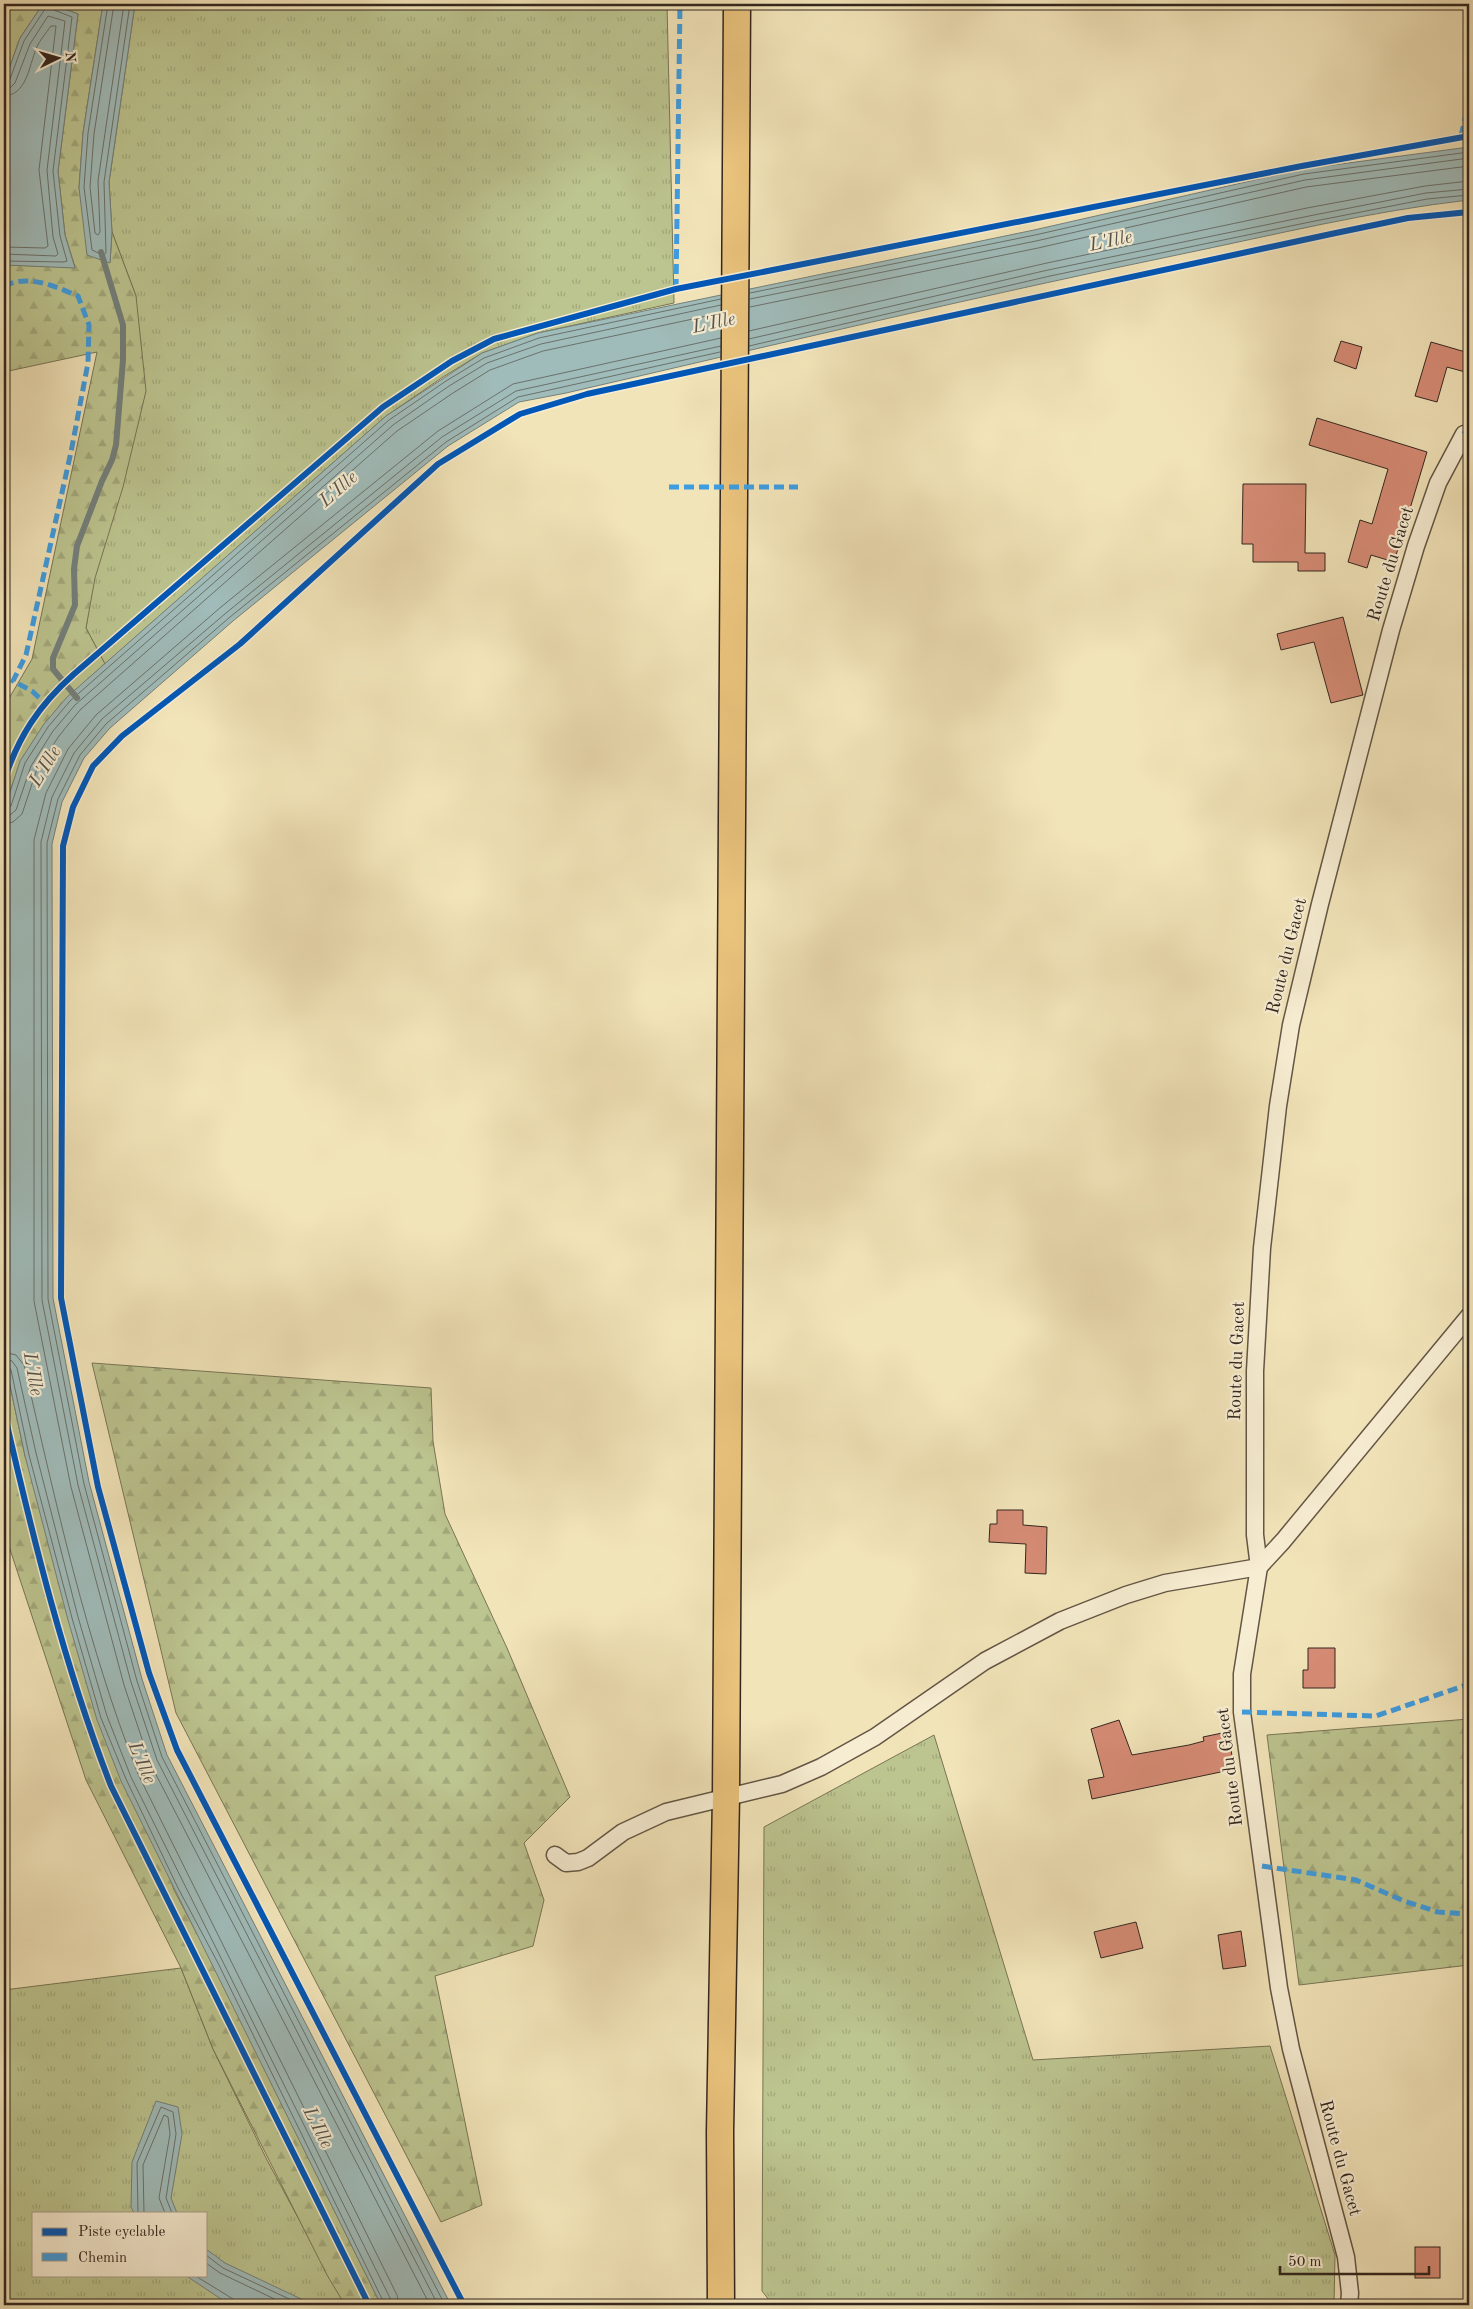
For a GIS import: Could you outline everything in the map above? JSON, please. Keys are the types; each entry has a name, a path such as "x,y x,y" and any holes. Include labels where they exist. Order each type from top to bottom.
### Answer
{"main road":[{"path":"721,2305 720,2132 726,1796 737,4"}],"street":[{"name":"Route du Gacet","path":"1349,2305 1350,2292 1346,2256 1294,2058 1278,1988 1242,1712 1242,1674 1259,1567 1255,1535 1255,1371 1262,1248 1278,1106 1291,1025 1320,904 1402,592 1438,483 1464,434"},
{"path":"555,1855 566,1862 578,1862 588,1858 623,1832 666,1812 782,1784 821,1767 875,1737 985,1661 1060,1621 1126,1595 1166,1583 1259,1567 1283,1541 1469,1316"}],"green space":[{"path":"12,4 43,4 20,38 4,83 4,14"},
{"path":"51,4 103,4 83,133 79,188 110,262 112,232 136,296 146,391 123,487 95,578 86,628 105,664 62,704 28,750 12,785 5,810 4,826 4,707 32,659 97,352 4,372 4,265 75,267 65,235 58,171 78,14"},
{"path":"135,4 667,4 674,303 538,333 482,353 443,377 386,416 105,664 86,628 136,296 112,232 109,182"},
{"path":"4,1357 25,1456 174,1890 214,1966 381,2305 345,2305 327,2275 213,2049 181,1968 86,1780 4,1531"},
{"path":"92,1363 431,1388 433,1441 445,1514 507,1648 570,1797 524,1843 544,1900 533,1946 435,1976 482,2205 441,2222 176,1713"},
{"path":"1469,1719 1469,1965 1299,1985 1267,1735"},
{"path":"934,1735 1033,2060 1270,2046 1335,2255 1334,2305 773,2305 762,2291 764,1827"},
{"path":"181,1968 213,2049 267,2160 345,2305 4,2305 4,1990"}],"water":[{"path":"43,4 51,4 78,14 58,171 65,235 75,268 4,265 4,83 20,38"},
{"path":"103,4 135,4 109,182 112,232 110,263 87,255 79,188 83,133"},
{"name":"L'Ille","path":"1469,147 1469,200 1359,217 1101,271 566,393 519,402 448,446 233,621 110,728 84,758 62,802 52,844 53,1298 89,1482 142,1679 167,1755 451,2305 381,2305 121,1781 97,1720 68,1620 25,1456 4,1357 4,811 20,761 44,724 67,697 386,416 482,353 538,333 1034,230 1303,169"},
{"path":"156,2101 178,2107 182,2134 171,2198 177,2212 134,2212 131,2207 132,2162"},
{"path":"208,2250 225,2263 314,2305 237,2305 224,2301 186,2276 208,2276"}],"building":[{"path":"1341,341 1362,347 1356,369 1334,361"},
{"path":"1431,342 1469,353 1469,373 1447,367 1437,402 1415,396"},
{"path":"1317,418 1427,452 1394,562 1371,555 1367,568 1348,562 1360,520 1372,524 1388,469 1309,445"},
{"path":"1243,484 1306,484 1305,553 1325,553 1325,571 1298,571 1298,562 1253,562 1253,544 1242,544"},
{"path":"1343,617 1363,695 1331,703 1314,642 1281,650 1277,634"},
{"path":"997,1510 1023,1510 1023,1525 1047,1527 1046,1574 1025,1573 1026,1544 989,1542 990,1524 997,1524"},
{"path":"1308,1648 1335,1648 1335,1688 1303,1688 1303,1670 1308,1670"},
{"path":"1119,1720 1132,1755 1189,1745 1204,1741 1203,1737 1227,1732 1235,1769 1092,1799 1088,1780 1104,1777 1091,1729"},
{"path":"1136,1922 1143,1948 1101,1958 1094,1932"},
{"path":"1241,1931 1246,1966 1223,1969 1218,1935"},
{"path":"1415,2247 1440,2247 1440,2278 1415,2278"}],"waterway":[{"path":"77,698 53,669 53,658 75,605 74,569 77,546 112,460 116,445 123,360 123,325 101,252"}],"marked path":[{"path":"676,289 680,4"},
{"path":"1461,136 1469,102"},
{"path":"4,286 23,281 32,281 51,285 78,296 89,325 88,363 71,452 26,655 13,681 32,691 45,703"},
{"path":"1464,434 1469,425"},
{"path":"669,487 798,487"},
{"path":"1242,1712 1376,1716 1469,1684"},
{"path":"1262,1866 1356,1880 1404,1901 1438,1912 1469,1914"}],"cycle path":[{"path":"4,781 16,750 31,723 50,698 74,674 383,407 452,361 494,339 676,289 1302,166 1469,136"},
{"path":"464,2305 177,1750 149,1673 98,1487 61,1298 63,846 73,807 93,766 122,736 240,644 438,464 520,414 587,394 1331,234 1408,218 1469,212"},
{"path":"4,1412 26,1507 64,1648 111,1786 369,2305"}]}
